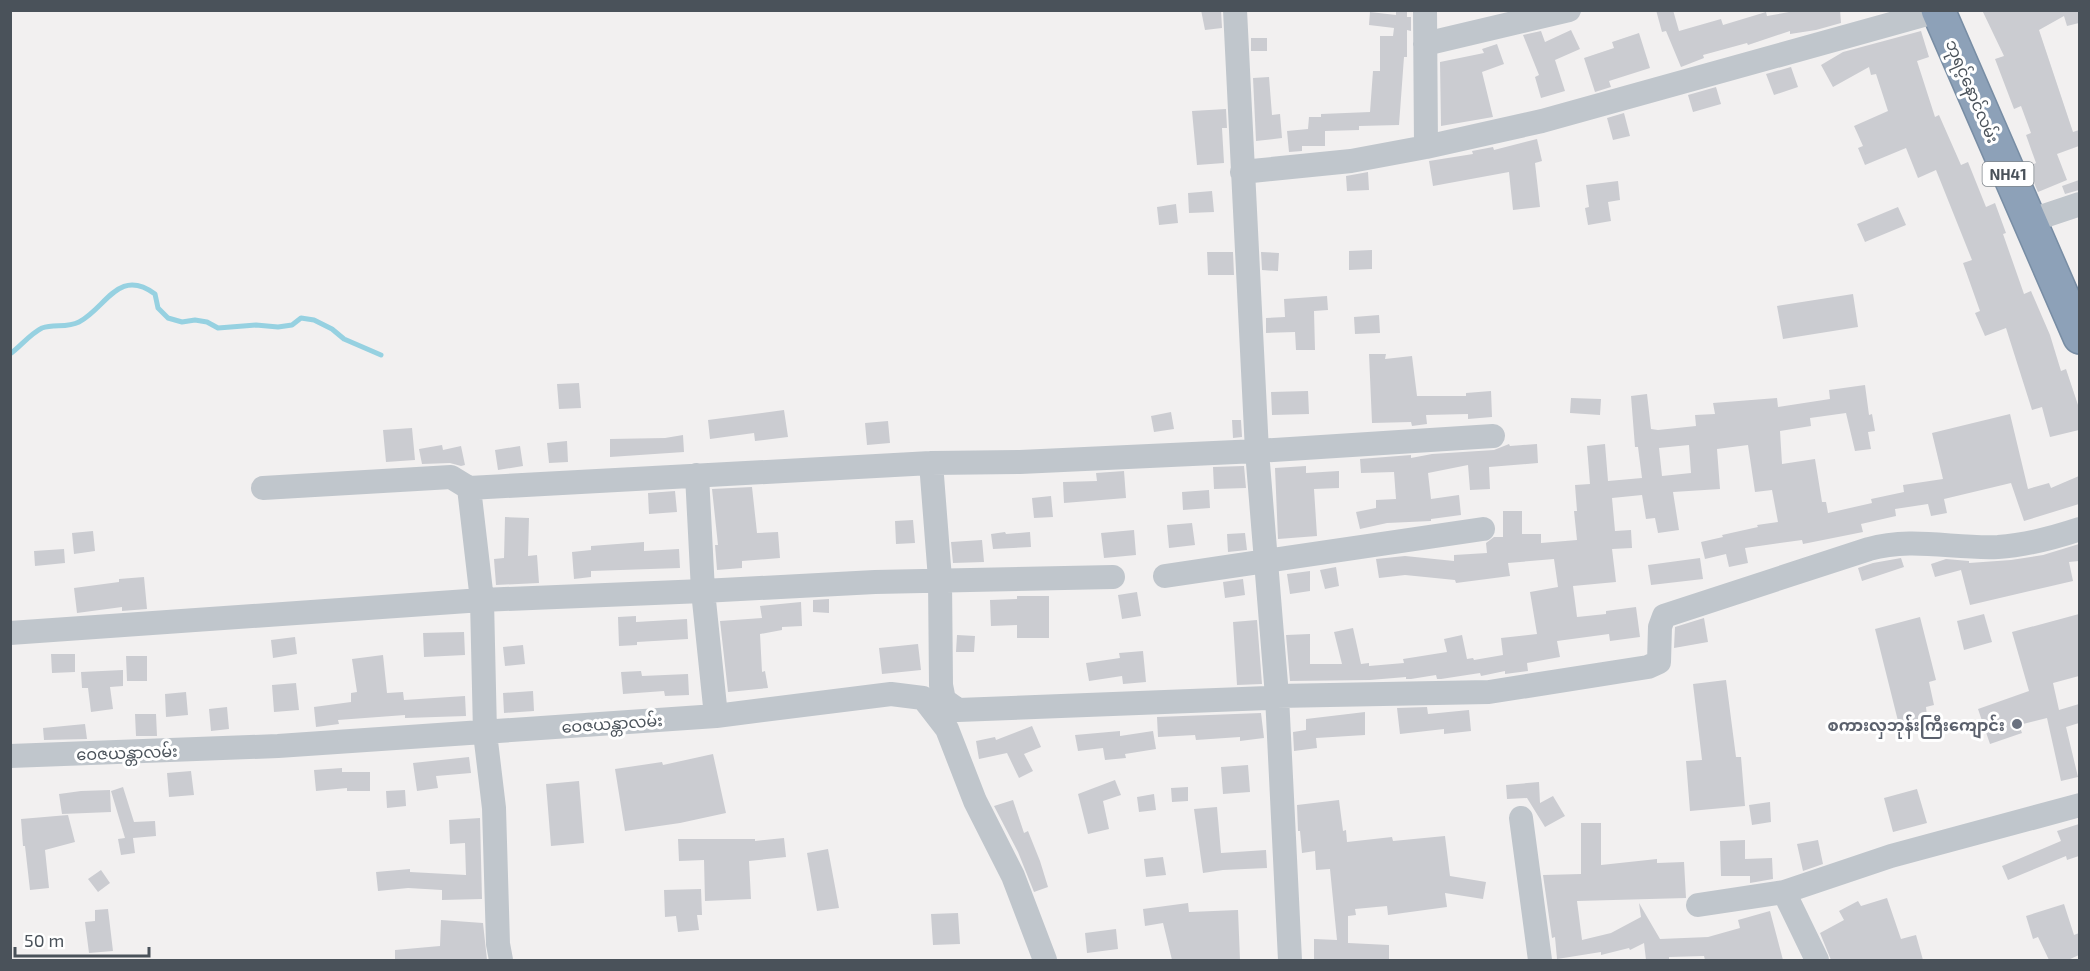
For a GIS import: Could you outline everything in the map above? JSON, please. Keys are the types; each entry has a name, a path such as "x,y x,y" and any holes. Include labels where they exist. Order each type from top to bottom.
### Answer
{"highway":[{"name":"ဘုရင့်နောင်လမ်း","path":"1938,11 2079,337"}],"street":[{"path":"1235,10 1257,451 1277,696 1290,960"},
{"path":"1425,10 1426,147"},
{"path":"1425,44 1569,10"},
{"path":"1242,172 1351,160 1426,147 1542,121 1938,11"},
{"path":"2029,221 2079,204"},
{"path":"263,488 451,477 469,488 931,463 1020,462 1257,451 1493,436"},
{"path":"931,463 940,579 941,685 944,700 958,710 1277,696 1489,692 1648,667 1659,662 1660,627 1664,616 1858,552 1888,543 1909,542 1997,547 2030,544 2079,529"},
{"path":"697,475 703,591 716,716"},
{"path":"469,488 482,600 485,733 494,808 498,944 501,960"},
{"path":"1165,576 1483,529"},
{"path":"10,633 482,600 940,579 1113,577"},
{"name":"ဝေဇယန္တာလမ်း","path":"10,756 278,746 485,733 716,716 891,694 923,698 947,729 975,801 1013,876 1045,960"},
{"path":"1698,905 1784,892 1891,856 2079,805"},
{"path":"1521,818 1540,960"},
{"path":"1784,892 1817,960"}],"building":[{"path":"1201,10 1221,10 1222,28 1205,30"},
{"path":"1396,10 1407,10 1407,17 1411,17 1411,31 1407,30 1407,57 1404,57 1399,125 1359,126 1359,130 1325,131 1325,146 1302,146 1302,151 1289,152 1287,131 1308,129 1309,117 1321,117 1321,114 1370,112 1373,71 1380,71 1380,36 1393,36 1394,28 1369,25 1370,12 1396,15"},
{"path":"1656,10 1673,10 1679,31 1721,19 1723,25 1766,12 1767,16 1800,10 1840,10 1841,23 1816,30 1790,34 1790,31 1748,45 1747,43 1703,55 1704,58 1681,67 1666,31 1662,32"},
{"path":"1982,10 2078,10 2079,23 2067,26 2064,16 2039,30 2073,132 2079,130 2079,146 2057,154 2067,180 2038,192 2027,167 2036,163 2026,135 2031,133 2021,106 2014,109 1995,59 2004,56"},
{"path":"1571,30 1580,49 1555,60 1565,91 1541,98 1535,77 1539,75 1523,35 1541,31 1545,42"},
{"path":"1921,31 1929,57 1917,61 1935,117 1939,115 1961,165 1968,162 1986,207 1995,203 2024,294 2031,291 2050,335 2061,371 2066,369 2079,408 2079,430 2050,437 2042,407 2032,410 2006,328 1985,336 1975,313 1980,311 1963,263 1972,260 1936,170 1918,178 1906,148 1865,165 1858,148 1863,146 1854,126 1888,111 1876,74 1871,75 1869,67 1833,87 1821,65 1843,52"},
{"path":"1639,33 1650,68 1609,81 1611,87 1595,92 1584,58 1614,48 1612,42"},
{"path":"1251,38 1267,38 1267,51 1251,51"},
{"path":"1497,44 1504,64 1482,72 1493,117 1441,126 1440,62 1484,53 1482,49"},
{"path":"1791,67 1798,87 1774,95 1766,74"},
{"path":"1269,77 1272,115 1280,114 1282,138 1256,141 1253,78"},
{"path":"1716,87 1721,104 1693,112 1688,95"},
{"path":"1226,109 1227,128 1222,128 1224,163 1197,165 1192,111"},
{"path":"1624,113 1630,136 1613,140 1607,118"},
{"path":"1537,139 1542,161 1535,163 1540,207 1513,210 1509,172 1433,186 1429,161 1473,154 1472,151 1493,147 1494,150"},
{"path":"1368,172 1369,190 1347,191 1346,176"},
{"path":"2079,180 2079,190 2065,194 2062,186"},
{"path":"1618,181 1620,200 1608,202 1611,221 1588,225 1585,208 1589,207 1586,185"},
{"path":"1212,191 1214,212 1189,213 1188,193"},
{"path":"1176,204 1178,223 1159,225 1157,207"},
{"path":"1898,207 1906,225 1865,242 1857,224"},
{"path":"1372,250 1372,269 1349,270 1349,251"},
{"path":"1207,252 1233,252 1234,275 1208,275"},
{"path":"1261,252 1279,253 1278,271 1262,270"},
{"path":"1853,294 1858,327 1783,339 1777,306"},
{"path":"1327,296 1328,310 1314,311 1315,350 1296,350 1295,332 1266,333 1266,318 1285,317 1284,299"},
{"path":"1379,315 1380,333 1355,334 1354,317"},
{"path":"1369,354 1386,354 1385,359 1412,356 1417,396 1466,396 1466,393 1491,391 1492,417 1468,419 1468,414 1426,415 1427,424 1412,426 1411,422 1372,423"},
{"path":"579,383 581,408 559,409 557,384"},
{"path":"1865,385 1869,415 1872,414 1875,431 1868,432 1871,449 1855,451 1846,413 1810,418 1811,426 1780,431 1782,464 1815,459 1822,502 1826,502 1828,513 1872,503 1871,499 1904,492 1903,485 1943,479 1932,433 2010,414 2028,489 2049,483 2051,488 2079,476 2079,504 2024,521 2011,483 1944,499 1947,513 1931,516 1928,504 1895,509 1896,516 1861,524 1863,532 1803,544 1802,540 1745,548 1748,563 1729,567 1726,554 1705,559 1701,542 1758,527 1757,525 1778,522 1772,490 1755,492 1748,445 1717,449 1720,489 1673,492 1679,530 1658,533 1655,518 1646,519 1642,495 1612,498 1615,531 1631,530 1632,548 1612,549 1616,582 1573,586 1577,617 1606,614 1606,611 1636,607 1640,637 1610,641 1609,634 1557,641 1560,657 1527,663 1528,671 1505,674 1505,671 1481,676 1480,673 1441,679 1437,679 1436,675 1411,679 1406,679 1406,677 1290,681 1286,635 1310,634 1310,664 1342,664 1334,632 1353,628 1361,664 1369,663 1369,666 1404,663 1403,659 1447,652 1444,639 1462,635 1467,659 1503,655 1501,638 1537,634 1530,592 1558,587 1554,559 1508,563 1510,576 1456,583 1455,580 1405,575 1379,578 1376,559 1405,556 1454,561 1454,555 1487,553 1486,543 1494,537 1503,537 1503,511 1522,511 1522,534 1541,534 1541,543 1577,540 1574,511 1577,511 1575,485 1590,484 1587,446 1605,444 1608,481 1642,478 1638,447 1635,447 1631,396 1647,394 1651,429 1658,430 1696,426 1695,415 1715,414 1713,403 1777,398 1778,407 1830,399 1829,390","holes":["1689,445 1691,473 1662,476 1659,448"]},
{"path":"1308,391 1309,414 1272,415 1271,392"},
{"path":"1571,398 1601,399 1600,415 1570,413"},
{"path":"784,410 788,437 755,441 754,433 710,439 708,420"},
{"path":"1171,412 1174,429 1154,432 1151,416"},
{"path":"1232,420 1241,420 1242,437 1233,438"},
{"path":"888,421 890,443 867,445 865,423"},
{"path":"412,428 415,460 386,462 383,430"},
{"path":"683,435 684,452 610,457 610,439 665,438"},
{"path":"567,441 568,462 549,463 547,443"},
{"path":"1509,444 1510,446 1537,444 1538,463 1489,467 1490,489 1470,490 1468,465 1428,473 1431,499 1459,495 1461,515 1431,519 1431,521 1387,523 1360,529 1356,512 1376,508 1376,500 1396,499 1394,472 1361,473 1360,459 1411,455 1411,458 1432,454 1494,450"},
{"path":"442,445 443,450 461,446 465,465 422,464 419,449"},
{"path":"520,446 523,466 498,470 495,450"},
{"path":"1244,466 1246,488 1214,489 1213,467"},
{"path":"1306,466 1306,473 1339,471 1339,488 1314,489 1317,536 1278,539 1275,468"},
{"path":"1124,471 1126,498 1064,503 1063,482 1097,481 1096,473"},
{"path":"752,487 757,533 778,532 780,558 742,561 742,568 717,570 715,545 718,545 712,489"},
{"path":"1209,490 1210,508 1183,510 1182,492"},
{"path":"675,491 677,512 649,514 648,493"},
{"path":"1051,496 1053,517 1034,518 1032,498"},
{"path":"505,517 529,518 528,556 537,555 539,583 496,585 494,559 504,558"},
{"path":"913,520 915,543 896,544 895,521"},
{"path":"1192,523 1195,545 1169,548 1167,525"},
{"path":"1134,530 1136,555 1104,558 1101,533"},
{"path":"93,531 95,551 74,554 72,533"},
{"path":"1005,532 1006,534 1030,532 1031,547 993,549 991,534"},
{"path":"1245,533 1247,550 1228,552 1227,534"},
{"path":"982,540 984,562 953,563 951,542"},
{"path":"644,542 644,551 679,549 680,568 591,571 591,577 574,579 572,552 591,550 591,546"},
{"path":"2079,544 2079,561 2069,562 2073,581 1970,605 1961,570 1935,577 1931,564 1946,559 1969,561 1969,563 2011,560 2043,555"},
{"path":"64,549 65,563 35,566 34,551"},
{"path":"1700,558 1703,579 1651,585 1648,565"},
{"path":"1901,558 1904,567 1862,581 1858,568"},
{"path":"1336,567 1339,586 1325,589 1320,570"},
{"path":"1310,571 1310,591 1290,594 1287,574"},
{"path":"144,577 147,609 122,611 122,607 77,613 74,588 119,582 119,579"},
{"path":"1243,579 1245,595 1225,598 1223,582"},
{"path":"1137,592 1141,616 1122,619 1118,595"},
{"path":"1017,596 1049,596 1049,638 1017,638 1017,625 991,626 990,600 1017,599"},
{"path":"829,599 829,613 813,612 813,600"},
{"path":"801,602 802,626 782,627 782,630 760,634 762,672 765,671 768,688 728,692 720,621 762,618 760,606"},
{"path":"1984,614 1992,642 1964,650 1957,621"},
{"path":"2079,614 2079,676 2053,683 2059,710 2079,704 2079,723 2066,727 2078,777 2061,781 2047,718 2019,725 2022,733 1990,744 1978,709 2029,691 2012,632"},
{"path":"636,616 636,622 687,619 688,639 637,642 637,645 619,646 618,617"},
{"path":"1920,617 1936,680 1929,682 1934,705 1926,707 1928,726 1900,729 1875,629"},
{"path":"1704,618 1708,642 1674,648 1675,627"},
{"path":"1257,620 1262,684 1237,685 1233,622"},
{"path":"464,632 465,655 424,657 423,633"},
{"path":"957,635 975,636 974,652 956,652"},
{"path":"295,637 297,654 273,658 271,640"},
{"path":"918,644 921,670 882,674 879,648"},
{"path":"523,645 525,664 505,666 503,647"},
{"path":"1143,651 1146,682 1123,684 1122,676 1089,681 1086,663 1120,658 1119,653"},
{"path":"51,654 75,654 75,672 52,673"},
{"path":"383,655 387,693 403,692 404,700 465,696 466,716 405,718 405,715 338,720 339,724 316,727 314,707 351,702 351,693 357,692 352,659"},
{"path":"126,656 147,656 147,681 127,681"},
{"path":"123,670 123,686 110,687 113,709 91,712 88,688 82,688 81,672"},
{"path":"641,671 642,676 688,674 689,695 665,696 664,691 623,694 621,672"},
{"path":"1726,680 1736,757 1741,757 1745,806 1690,811 1686,761 1702,760 1693,684"},
{"path":"296,683 299,710 274,712 272,685"},
{"path":"533,691 534,711 504,713 503,693"},
{"path":"186,692 188,715 166,717 165,694"},
{"path":"227,707 229,729 211,731 209,709"},
{"path":"1427,707 1428,714 1469,710 1471,731 1444,734 1444,729 1400,734 1397,708"},
{"path":"1365,712 1365,735 1316,738 1317,748 1294,751 1293,732 1306,730 1306,719"},
{"path":"1261,713 1264,738 1240,741 1240,737 1196,740 1195,735 1158,737 1157,717"},
{"path":"135,714 156,714 157,736 136,736"},
{"path":"85,724 87,739 44,740 43,728"},
{"path":"1032,726 1041,747 1024,754 1033,771 1019,778 1007,753 979,759 976,741 995,737 996,740"},
{"path":"1120,731 1120,736 1153,731 1156,749 1125,754 1126,758 1105,760 1103,748 1078,751 1075,735"},
{"path":"713,754 726,813 625,831 615,769 662,762 663,765"},
{"path":"469,757 471,773 436,776 438,788 417,791 413,763"},
{"path":"1248,765 1250,792 1223,794 1221,767"},
{"path":"342,768 342,772 370,772 370,791 347,791 347,788 316,791 314,770"},
{"path":"191,771 194,795 169,797 167,773"},
{"path":"1115,780 1121,795 1103,801 1109,829 1088,834 1078,794"},
{"path":"579,781 584,843 551,846 546,784"},
{"path":"1539,782 1540,803 1553,796 1565,816 1545,827 1527,798 1507,799 1506,785"},
{"path":"123,787 134,822 155,821 156,836 133,838 135,853 121,855 118,839 125,838 111,791"},
{"path":"1188,787 1188,801 1172,802 1171,788"},
{"path":"1917,789 1927,823 1893,832 1884,798"},
{"path":"110,790 111,812 62,814 59,794"},
{"path":"405,790 406,806 387,808 386,791"},
{"path":"1154,794 1156,810 1139,812 1137,797"},
{"path":"1013,800 1024,833 1028,831 1048,887 1034,892 1018,852 994,806"},
{"path":"1339,800 1343,831 1346,830 1347,842 1392,837 1393,841 1445,836 1450,876 1486,882 1483,899 1445,893 1447,907 1388,915 1387,906 1355,909 1356,915 1348,916 1348,943 1389,945 1389,960 1314,960 1314,939 1337,940 1330,869 1316,870 1315,851 1302,853 1297,805"},
{"path":"1770,802 1771,822 1752,825 1749,805"},
{"path":"1217,807 1221,853 1266,850 1267,868 1203,873 1194,809"},
{"path":"68,815 75,842 45,850 49,888 30,890 21,819"},
{"path":"480,818 482,899 442,900 442,890 408,888 378,891 376,872 410,869 410,872 466,875 465,843 450,844 449,820"},
{"path":"1581,823 1601,823 1601,865 1657,859 1657,863 1684,862 1686,898 1577,901 1582,940 1611,933 1641,917 1639,903 1660,939 1708,937 1740,928 1738,920 1770,911 1783,960 1705,960 1704,956 1646,960 1644,943 1630,950 1629,948 1601,955 1601,952 1557,959 1543,875 1581,874"},
{"path":"2079,824 2079,856 2067,860 2066,856 2008,880 2002,866 2061,841 2057,831"},
{"path":"784,838 786,857 749,861 751,899 705,901 704,860 679,861 678,839 755,839 755,841"},
{"path":"1745,840 1745,859 1772,858 1773,879 1750,883 1750,876 1721,876 1720,841"},
{"path":"1818,840 1823,864 1803,871 1797,844"},
{"path":"828,849 839,908 817,911 807,853"},
{"path":"1163,857 1166,875 1146,877 1144,859"},
{"path":"101,870 110,883 98,892 88,879"},
{"path":"701,889 702,915 697,915 699,930 678,932 676,916 665,917 664,890"},
{"path":"1887,898 1901,939 1916,935 1923,960 1831,960 1820,933 1844,920 1839,911 1858,901 1861,906"},
{"path":"1188,903 1189,912 1238,910 1240,960 1172,960 1163,923 1145,926 1143,909"},
{"path":"2064,904 2074,935 2079,933 2079,955 2068,960 2049,960 2038,937 2033,939 2026,916"},
{"path":"108,909 113,951 89,953 85,922 95,921 95,910"},
{"path":"958,913 960,944 933,945 931,914"},
{"path":"441,920 483,923 487,960 395,960 395,950 440,946"},
{"path":"1116,929 1118,949 1087,953 1085,933"}],"waterway":[{"path":"10,354 33,333 42,328 79,322 113,293 122,287 131,285 142,287 155,294 158,308 168,318 182,322 195,320 207,322 218,328 256,325 278,327 292,325 301,318 314,320 332,329 344,339 381,355"}],"place":[{"name":"စကားလှဘုန်းကြီးကျောင်း","path":"2017,724"}]}
